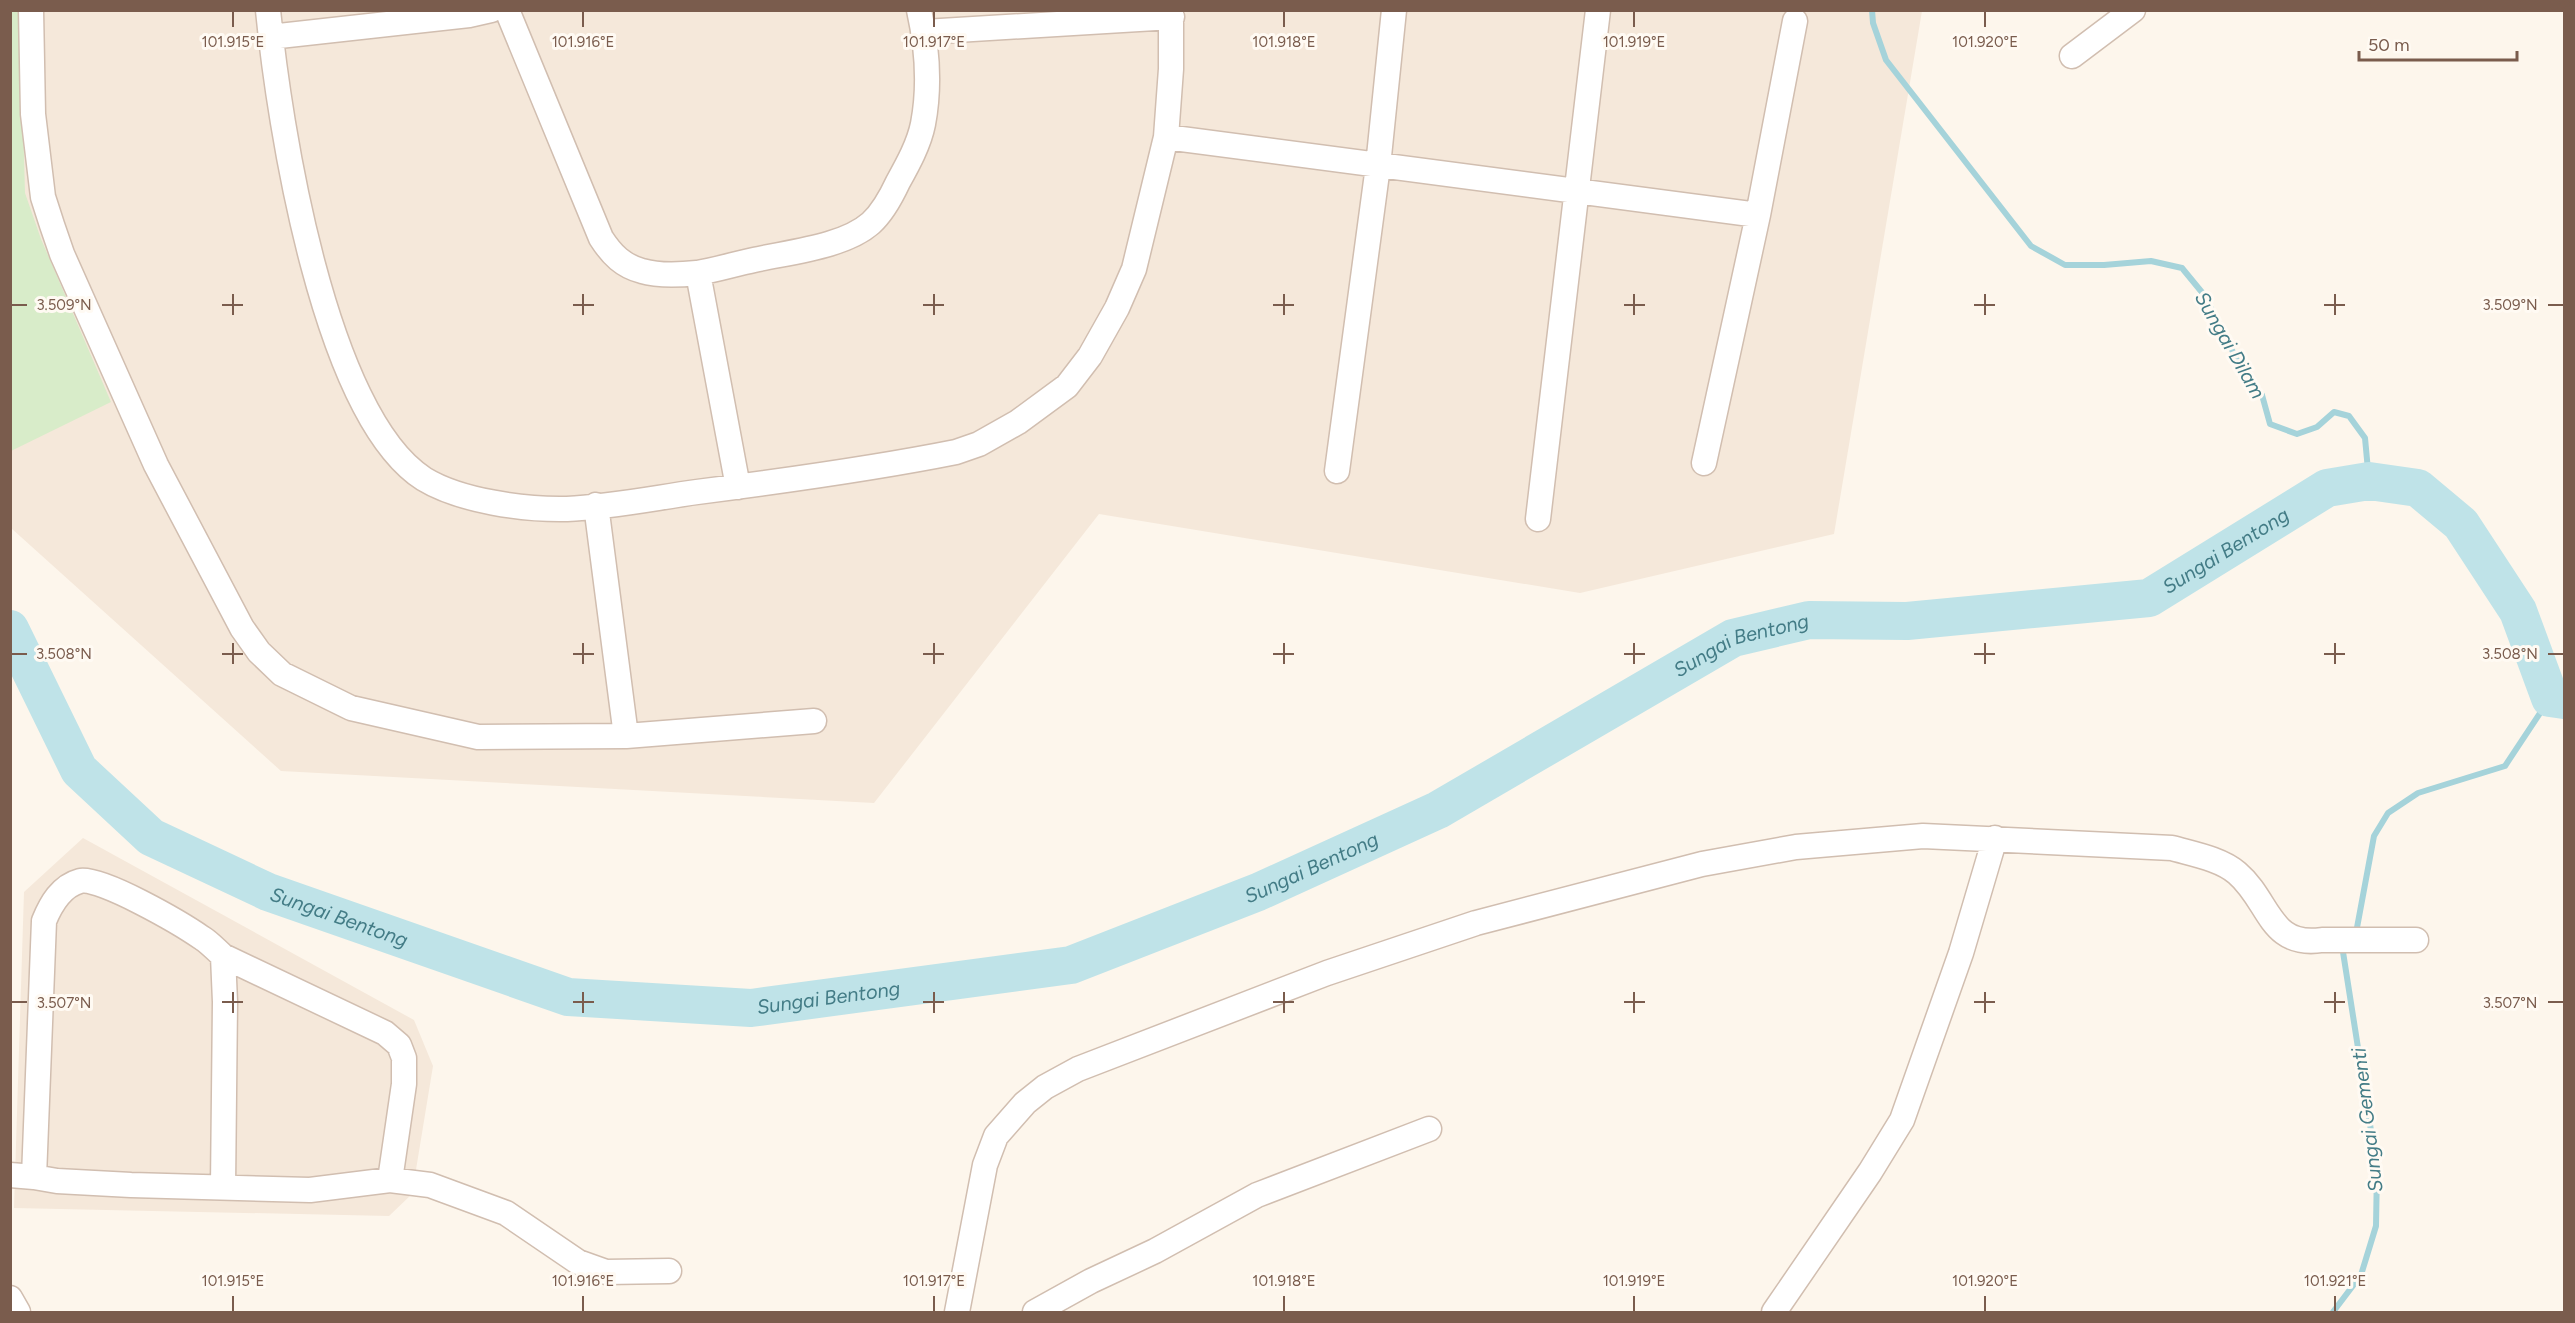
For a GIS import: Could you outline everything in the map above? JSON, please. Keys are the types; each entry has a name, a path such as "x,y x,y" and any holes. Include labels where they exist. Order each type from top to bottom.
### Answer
{"street":[{"path":"31,10 33,114 44,196 55,235 156,465 242,628 259,652 282,674 351,708 438,730 478,737 626,736 814,721"},
{"path":"268,10 270,37 289,157 321,290 360,398 380,433 403,461 424,479 450,491 492,502 566,509 738,487 956,452 979,444 1018,422 1067,386 1090,356 1117,308 1134,269 1166,137 1172,14 921,21 927,79 923,124 914,153 879,215 869,225 850,237 698,273 666,274 645,272 627,266 611,253 601,238 507,10"},
{"path":"270,37 345,20 469,15 491,10"},
{"path":"1336,471 1378,166 1394,10"},
{"path":"1538,519 1598,10"},
{"path":"2072,56 2129,12"},
{"path":"1704,463 1758,215 1796,21"},
{"path":"1166,137 1758,215"},
{"path":"698,273 738,487"},
{"path":"596,506 626,736"},
{"path":"957,1312 986,1165 996,1136 1009,1119 1045,1087 1078,1069 1327,973 1466,927 1702,864 1796,847 1923,836 2172,848 2207,858 2236,872 2259,896 2281,933 2294,939 2308,942 2415,940"},
{"path":"1774,1312 1902,1120 1962,953 1995,838"},
{"path":"390,1180 404,1084 404,1058 399,1045 385,1033 223,956 203,938 96,882 83,881 71,885 52,902 44,921 22,1176 57,1181 111,1184 310,1190 390,1180 430,1185 506,1212 578,1262 606,1272 669,1271"},
{"path":"223,956 225,1002 223,1187"},
{"path":"1035,1312 1091,1281 1155,1251 1257,1195 1429,1129"},
{"path":"10,1298 18,1312"}],"shaded area":[{"path":"11,11 1922,11 1834,534 1580,593 1099,514 874,803 281,771 11,528"},
{"path":"83,838 414,1020 433,1066 412,1194 389,1216 14,1208 24,892"}],"green space":[{"path":"20,10 25,193 41,239 111,402 11,451 10,11"}],"waterway":[{"name":"Sungai Dilam","path":"1872,10 1873,23 1886,60 2031,246 2065,265 2104,265 2151,261 2182,268 2205,296 2243,372 2262,395 2270,424 2297,434 2317,427 2334,412 2349,416 2365,438 2369,481"},
{"name":"Sungai Bentong","path":"10,629 79,770 151,837 268,892 568,997 751,1008 1071,965 1258,892 1438,810 1733,638 1809,620 1907,621 2149,598 2327,488 2369,481 2418,488 2461,524 2518,611 2550,698 2564,700"},
{"name":"Sungai Gementi","path":"2356,933 2374,836 2388,813 2418,793 2505,766 2550,698"},
{"name":"Sungai Gementi","path":"2333,1312 2361,1275 2376,1226 2377,1169 2343,952"}]}
